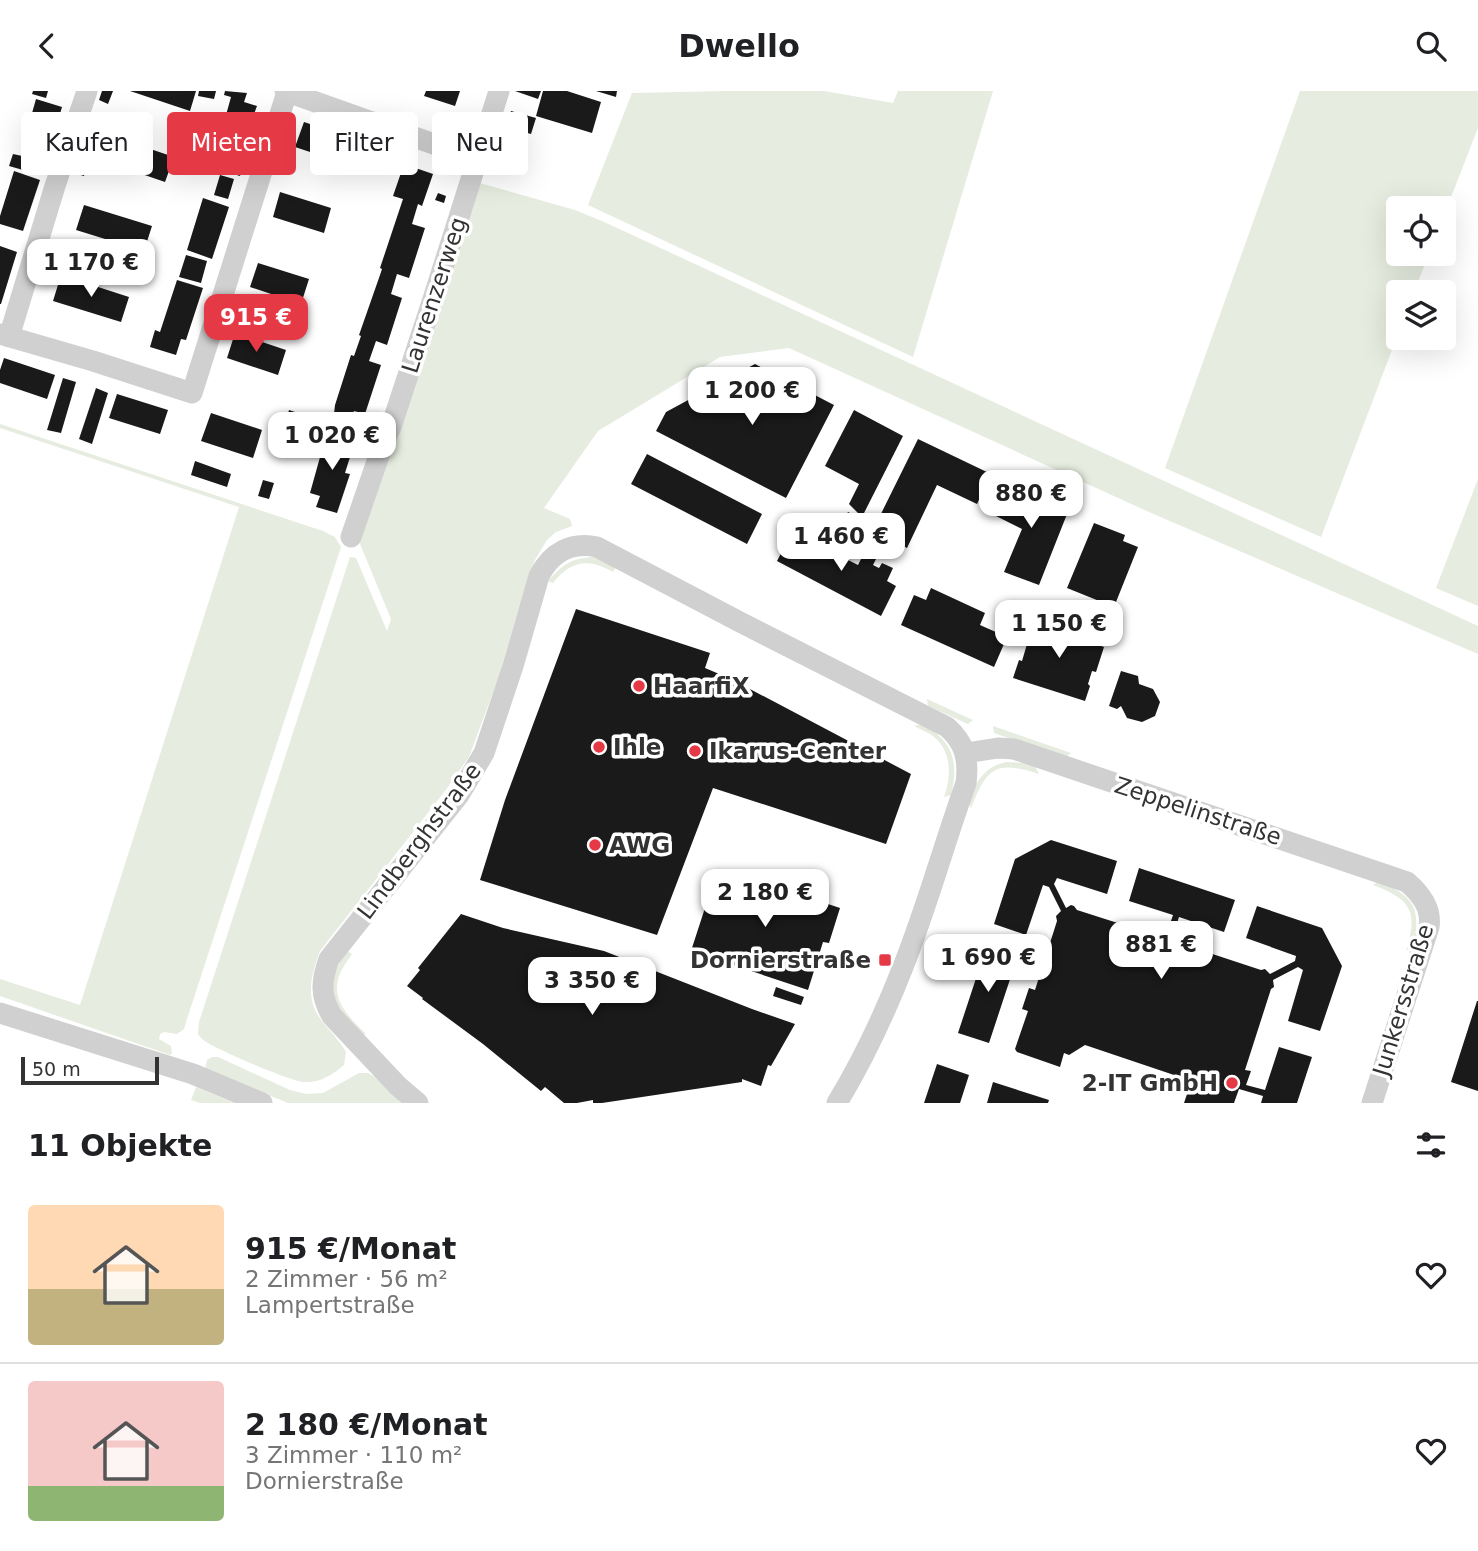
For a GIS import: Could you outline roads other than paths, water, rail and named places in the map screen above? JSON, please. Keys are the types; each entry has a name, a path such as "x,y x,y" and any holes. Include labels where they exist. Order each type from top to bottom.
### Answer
{"street":[{"path":"87,91 5,336 192,393 286,91 432,143"},
{"name":"Laurenzerweg","path":"492,112 499,91"},
{"name":"Laurenzerweg","path":"351,537 391,427 472,175"},
{"name":"Lindberghstraße","path":"418,1103 390,1078 332,1016 325,1004 325,972 329,959 459,795 484,753 539,576 554,555 578,545 597,547 947,727 966,753"},
{"name":"Zeppelinstraße","path":"966,753 998,748 1014,749 1407,883 1423,898"},
{"path":"837,1103 872,1038 903,966 966,783 966,753"},
{"name":"Junkersstraße","path":"1371,1103 1429,927 1429,911 1423,898"},
{"path":"0,1013 193,1075 262,1103"}],"place":[{"name":"HaarfiX","path":"639,686"},
{"name":"Ihle","path":"599,747"},
{"name":"Ikarus-Center","path":"695,751"},
{"name":"AWG","path":"595,845"},
{"name":"Dornierstraße","path":"885,960"},
{"name":"2-IT GmbH","path":"1232,1083"}]}
